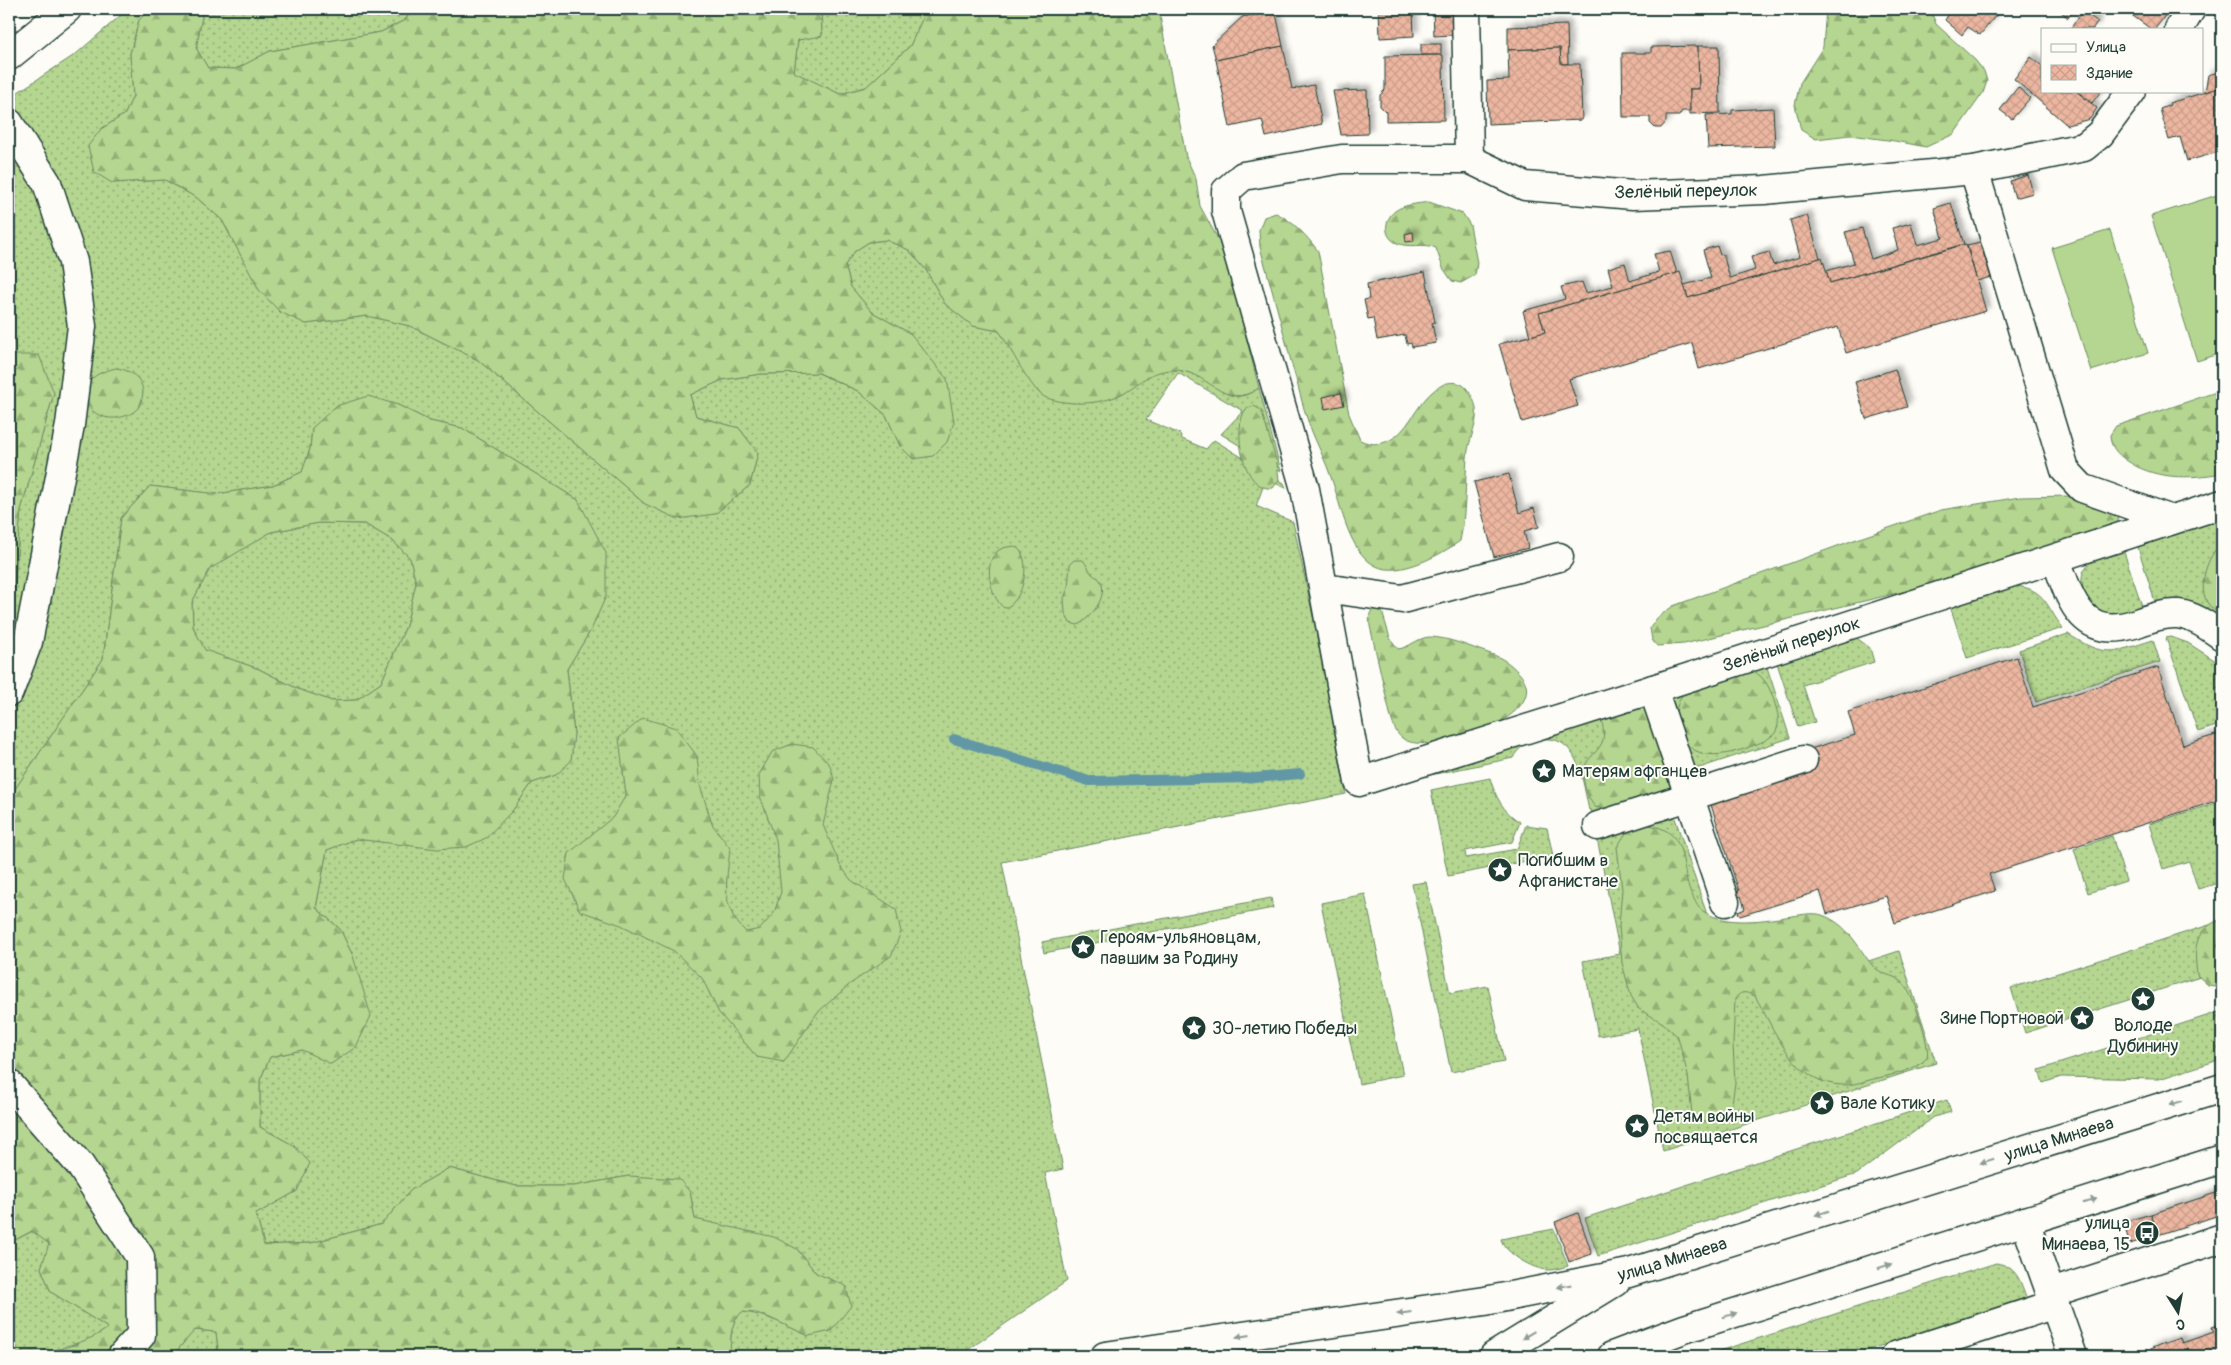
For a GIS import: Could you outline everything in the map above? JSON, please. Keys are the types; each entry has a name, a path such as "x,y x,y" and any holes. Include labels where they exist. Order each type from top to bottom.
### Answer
{"main road":[{"path":"9,56 43,30 66,9"},
{"path":"1466,9 1469,159"},
{"path":"2180,28 2191,9"},
{"name":"Зелёный переулок","path":"2131,92 2100,134 2084,147 1974,170 1764,190 1633,196 1525,186 1469,159 1342,159 1243,176 1226,191 1226,211 1305,490 1359,782 1653,689 2222,504"},
{"path":"9,123 47,183 73,262 82,326 70,425 30,632 9,692"},
{"path":"1974,170 2065,470 2082,488 2172,520"},
{"path":"1324,588 1402,598 1559,557"},
{"path":"2056,559 2073,603 2086,619 2099,626 2124,627 2163,615 2178,614 2191,617 2222,636"},
{"path":"1653,689 1725,902"},
{"path":"1598,826 1803,760"},
{"path":"9,1084 80,1165 140,1257 141,1336 122,1356"},
{"name":"улица Минаева","path":"1105,1356 1486,1301 1629,1273 2222,1088"},
{"path":"1612,1356 1684,1329 2222,1158"},
{"path":"2025,1221 2073,1356"},
{"path":"1895,1356 2222,1238"},
{"path":"1494,1356 1629,1273"}],"green space":[{"path":"128,9 150,9 139,20 130,54 133,96 125,114 101,129 112,183 165,180 197,198 222,220 259,289 306,324 367,316 410,326 478,360 645,504 715,514 750,485 758,453 739,428 696,416 690,395 722,380 761,374 818,373 858,391 886,415 900,446 911,334 872,312 851,287 845,265 855,251 869,242 886,240 909,250 926,270 945,304 973,326 999,331 1011,348 1123,393 1147,375 1168,370 1193,374 1230,395 1242,396 1259,388 1281,471 1221,434 1243,411 1178,373 1146,420 1180,434 1182,439 1206,449 1214,440 1284,483 1286,488 1266,479 1256,506 1293,522 1317,635 1346,794 1002,862 1063,1169 1045,1173 1067,1281 959,1356 730,1356 733,1327 742,1312 768,1318 809,1336 846,1287 816,1273 797,1249 695,1219 690,1192 629,1176 574,1186 516,1186 449,1168 411,1190 382,1224 311,1243 264,1245 256,1214 297,1191 293,1145 260,1127 260,1080 270,1057 302,1050 353,956 340,929 316,908 327,850 356,839 390,842 513,810 532,783 556,775 574,734 567,669 592,628 578,500 462,428 430,421 398,405 312,428 310,449 302,472 273,485 217,494 150,486 121,518 103,659 9,798 9,646 21,510 54,393 14,355 9,364 9,98 76,54"},
{"path":"150,9 199,9 202,17 196,48 208,68 236,69 270,51 381,32 405,20 413,9 821,9 822,36 798,40 794,72 840,94 866,87 910,46 924,15 930,9 1161,9 1160,16 1186,157 1196,179 1200,206 1219,241 1230,273 1259,388 1246,394 1235,396 1225,393 1196,376 1172,370 1152,374 1125,392 1107,400 1076,403 1047,398 1041,395 1028,379 999,331 973,326 945,304 926,270 909,250 886,240 869,242 855,251 845,265 851,287 872,312 911,334 947,379 954,422 947,442 933,456 913,459 900,446 886,415 858,391 819,373 761,374 722,380 690,395 696,416 739,428 758,453 750,485 715,514 678,519 645,504 478,360 410,326 367,316 306,324 280,312 259,290 222,220 197,198 165,180 112,183 94,172 88,146 101,129 125,114 133,96 130,54 139,20"},
{"path":"199,9 413,9 405,20 381,32 270,51 237,69 208,68 196,48 202,17"},
{"path":"821,9 930,9 924,15 910,46 866,87 840,94 794,73 798,40 822,35"},
{"path":"1826,9 1930,9 1936,24 1975,60 1984,71 1987,81 1983,93 1954,134 1926,147 1850,135 1816,139 1801,130 1795,105 1800,83 1823,47"},
{"path":"2220,194 2222,200 2222,353 2197,361 2151,216"},
{"path":"1429,202 1463,214 1470,225 1477,263 1475,275 1461,283 1452,281 1443,268 1436,248 1431,246 1402,245 1393,241 1387,233 1388,219 1395,211 1407,206"},
{"path":"1276,213 1299,229 1318,251 1349,414 1360,440 1378,444 1395,437 1401,432 1422,402 1444,384 1453,382 1460,384 1467,389 1473,398 1476,415 1468,448 1460,541 1432,558 1408,567 1396,569 1385,569 1376,566 1359,551 1347,528 1330,473 1307,417 1260,247 1259,230 1264,217"},
{"path":"2110,230 2148,353 2091,371 2052,248"},
{"path":"14,355 39,355 54,393 21,510 9,646 9,364"},
{"path":"116,368 128,371 138,378 143,395 140,405 133,413 114,418 105,417 96,414 90,408 86,401 85,393 94,377 101,372"},
{"path":"2222,390 2222,473 2185,477 2160,474 2137,467 2120,455 2113,446 2110,435 2116,426"},
{"path":"368,396 398,405 430,421 462,428 578,500 606,553 606,596 592,628 567,669 574,734 571,761 556,775 532,783 513,810 486,838 466,847 437,849 356,839 327,850 316,908 340,929 353,956 371,1016 356,1047 331,1064 302,1050 270,1057 260,1080 260,1127 293,1145 310,1163 297,1191 256,1214 264,1245 311,1243 382,1224 411,1190 449,1168 516,1186 574,1186 629,1176 679,1179 690,1192 695,1219 774,1237 797,1249 816,1273 846,1286 851,1306 831,1331 809,1336 770,1318 756,1313 742,1312 733,1327 730,1356 212,1356 218,1348 216,1332 195,1330 172,1356 46,1356 93,1337 108,1328 51,1292 41,1268 49,1244 32,1231 9,1243 9,798 103,659 121,518 150,486 217,494 273,485 302,472 310,449 312,428 336,406","holes":["319,523 365,524 392,540 410,558 416,583 406,626 381,683 356,700 332,701 298,689 259,669 205,650 193,627 192,602 210,569 271,532"]},
{"path":"1254,406 1261,410 1277,463 1279,480 1273,488 1262,487 1254,480 1247,470 1243,457 1240,443 1242,417 1246,409"},
{"path":"2071,496 2117,515 2117,528 2011,566 1684,644 1657,646 1652,640 1650,628 1657,618 1673,606 1941,510 2020,497"},
{"path":"2222,516 2222,622 2192,603 2176,600 2155,602 2137,544"},
{"path":"319,523 365,524 392,540 410,558 416,583 406,626 381,683 356,700 332,701 298,689 259,669 204,650 193,626 192,602 210,568 271,532"},
{"path":"2222,543 2222,614 2209,605 2205,598 2203,582 2208,564"},
{"path":"1014,546 1024,558 1024,578 1017,598 1011,605 1004,608 995,596 989,570 994,555 999,550"},
{"path":"2123,549 2142,606 2112,614 2100,610 2088,599 2084,592 2082,576 2085,568 2091,562"},
{"path":"1074,560 1083,560 1092,574 1100,580 1103,588 1097,607 1088,618 1078,625 1070,623 1065,613 1064,598 1068,588 1070,564"},
{"path":"2016,586 2034,591 2040,595 2063,628 1967,658 1950,606"},
{"path":"1377,606 1381,608 1390,638 1398,649 1425,638 1436,637 1466,645 1505,661 1519,673 1527,689 1522,703 1508,717 1488,728 1465,737 1441,742 1420,743 1405,740 1399,736 1391,718 1370,626 1370,614"},
{"path":"1850,633 1870,648 1874,662 1803,685 1815,722 1798,727 1775,657"},
{"path":"2068,634 2091,647 2109,651 2128,648 2153,640 2160,662 2036,702 2019,650"},
{"path":"2171,637 2188,643 2222,665 2222,724 2198,732 2166,638"},
{"path":"1765,661 1790,738 1690,771 1665,693"},
{"path":"1752,670 1769,687 1778,714 1775,733 1761,742 1732,752 1709,754 1691,748 1684,740 1679,729 1676,715 1681,696 1689,688 1701,683"},
{"path":"1641,690 1671,781 1670,794 1610,810 1595,807 1586,791 1584,773 1587,762 1603,740 1603,728 1599,709"},
{"path":"1647,701 1678,793 1594,821 1591,810 1589,810 1581,773 1576,761 1562,743 1551,739 1530,742 1523,746 1513,758 1367,788"},
{"path":"643,718 676,728 697,756 700,785 712,824 730,848 727,883 728,903 737,922 746,932 760,929 774,913 781,892 776,840 760,796 759,775 772,752 792,744 813,747 830,765 834,780 823,825 840,865 851,880 896,909 901,932 891,956 850,984 817,1013 784,1062 757,1057 719,1013 702,978 674,951 621,925 580,911 565,879 569,853 613,817 626,795 619,738"},
{"path":"1490,778 1500,803 1520,822 1512,842 1465,851 1466,858 1517,849 1526,825 1547,828 1553,856 1448,876 1431,790"},
{"path":"2222,801 2222,882 2198,889 2189,861 2163,869 2149,824"},
{"path":"1672,809 1721,957 1817,978 1899,951 1936,1063 1663,1151 1638,1029 1598,1036 1583,961 1620,954 1596,833"},
{"path":"1649,825 1663,829 1672,835 1682,854 1689,888 1694,899 1703,911 1712,916 1734,921 1746,921 1815,914 1822,915 1839,924 1851,936 1876,969 1898,979 1905,986 1915,1006 1923,1030 1927,1058 1910,1069 1891,1075 1848,1085 1827,1083 1812,1076 1799,1066 1779,1040 1755,996 1742,993 1735,999 1733,1044 1735,1083 1731,1110 1723,1118 1705,1122 1697,1120 1692,1114 1688,1076 1678,1037 1663,1023 1639,1009 1631,996 1622,963 1619,926 1622,889 1617,847 1626,833 1636,827"},
{"path":"2112,836 2126,881 2088,893 2074,849"},
{"path":"1426,882 1450,993 1488,986 1504,1062 1451,1072 1412,884"},
{"path":"1365,894 1403,1075 1359,1084 1321,903"},
{"path":"1271,898 1273,908 1044,953 1042,942"},
{"path":"2222,919 2221,987 2208,985 2197,975 2196,948 2205,928"},
{"path":"2222,921 2222,970 2025,1033 2011,988"},
{"path":"2222,1011 2222,1059 2159,1079 2061,1077 2043,1083 2039,1070"},
{"path":"1947,1100 1951,1112 1934,1117 1857,1174 1598,1256 1585,1218"},
{"path":"1554,1229 1568,1266 1556,1269 1542,1269 1520,1260 1508,1250 1501,1239"},
{"path":"33,1231 50,1244 41,1268 51,1292 108,1328 90,1340 66,1346 46,1356 9,1356 9,1243"},
{"path":"1996,1263 2009,1267 2017,1275 2027,1299 1849,1356 1703,1356"},
{"path":"194,1330 216,1332 218,1348 212,1356 172,1356"}],"building":[{"path":"1270,9 1275,9 1283,46 1216,60 1212,45 1242,17 1271,11"},
{"path":"1379,9 1413,9 1414,36 1380,38"},
{"path":"1433,9 1453,9 1453,35 1434,36"},
{"path":"1946,9 1991,9 1997,14 1980,35 1968,27 1962,35 1945,20 1950,12"},
{"path":"2058,9 2075,9 2068,18"},
{"path":"2123,9 2170,9 2156,28 2150,28"},
{"path":"2083,11 2098,22 2094,28 2071,28"},
{"path":"1567,25 1568,64 1561,64 1560,48 1508,50 1508,27"},
{"path":"1421,44 1441,44 1441,55 1421,55"},
{"path":"1283,46 1292,89 1314,85 1322,124 1266,137 1262,120 1230,127 1216,60"},
{"path":"1698,46 1699,89 1690,89 1690,111 1682,111 1679,116 1666,116 1666,122 1661,128 1655,128 1650,123 1650,117 1623,117 1622,53 1651,53 1651,47"},
{"path":"1698,46 1719,46 1720,113 1690,114 1690,89 1699,89"},
{"path":"1560,48 1561,64 1580,64 1582,120 1488,124 1487,81 1509,80 1508,50"},
{"path":"1443,55 1444,120 1386,121 1386,112 1380,106 1380,95 1385,90 1385,56"},
{"path":"2031,57 2041,65 2041,92 2077,92 2097,108 2090,119 2067,125 2014,79"},
{"path":"2222,71 2222,87 2205,92 2208,75"},
{"path":"2018,87 2030,98 2012,119 2000,110"},
{"path":"2222,87 2222,151 2187,161 2180,137 2169,140 2160,109 2170,105 2169,103"},
{"path":"1367,90 1368,134 1341,135 1333,91"},
{"path":"2078,92 2100,92 2092,103"},
{"path":"1773,108 1775,146 1708,148 1706,115 1732,114 1732,110"},
{"path":"2028,175 2033,193 2015,198 2010,181"},
{"path":"1951,203 1964,244 1830,283 1826,271 1854,263 1845,232 1862,228 1871,259 1898,250 1892,228 1911,223 1917,245 1943,238 1934,208"},
{"path":"1807,215 1820,258 1688,298 1684,285 1711,278 1703,250 1717,246 1720,255 1723,254 1730,278 1755,270 1751,257 1769,252 1773,265 1800,257 1790,220"},
{"path":"1413,232 1414,241 1406,242 1405,234"},
{"path":"1980,242 1991,277 1977,281 1967,245"},
{"path":"1966,244 1986,311 1846,353 1838,327 1699,369 1692,343 1569,379 1578,406 1522,422 1499,344 1545,332 1539,313 1680,272 1688,298 1822,257 1830,283"},
{"path":"1670,251 1677,273 1539,313 1545,332 1530,336 1523,311 1565,299 1561,287 1582,282 1586,293 1613,286 1608,268 1625,263 1630,281 1659,272 1654,254"},
{"path":"1425,272 1435,322 1432,323 1436,343 1412,347 1411,343 1407,344 1405,335 1377,340 1373,318 1368,319 1364,300 1369,299 1367,284"},
{"path":"1895,369 1907,407 1866,419 1855,382"},
{"path":"1341,393 1344,405 1325,409 1323,397"},
{"path":"1509,474 1519,513 1534,508 1539,527 1524,531 1528,548 1494,557 1474,482"},
{"path":"2017,657 2033,707 2158,667 2183,745 2222,733 2222,799 1989,874 1995,891 1895,923 1886,896 1827,914 1820,891 1740,916 1738,912 1745,909 1741,896 1734,899 1732,894 1739,891 1709,799 1804,751 1855,735 1848,712"},
{"path":"2222,1191 2222,1214 2158,1235 2151,1214"},
{"path":"1578,1213 1592,1254 1569,1262 1555,1222"},
{"path":"2151,1214 2158,1235 2130,1244 2123,1222"},
{"path":"2222,1324 2222,1356 2148,1356 2152,1348 2180,1338 2182,1343 2214,1332 2212,1327"}],"waterway":[{"path":"954,739 1089,781 1254,778 1300,774"}],"place":[{"name":"Матерям афганцев","path":"1544,771"},
{"name":"Погибшим в Афганистане","path":"1500,870"},
{"name":"Героям-ульяновцам, павшим за Родину","path":"1083,947"},
{"name":"Володе Дубинину","path":"2143,999"},
{"name":"Зине Портновой","path":"2082,1018"},
{"name":"30-летию Победы","path":"1194,1028"},
{"name":"Вале Котику","path":"1822,1103"},
{"name":"Детям войны посвящается","path":"1637,1126"},
{"name":"улица Минаева, 15","path":"2147,1233"}]}
